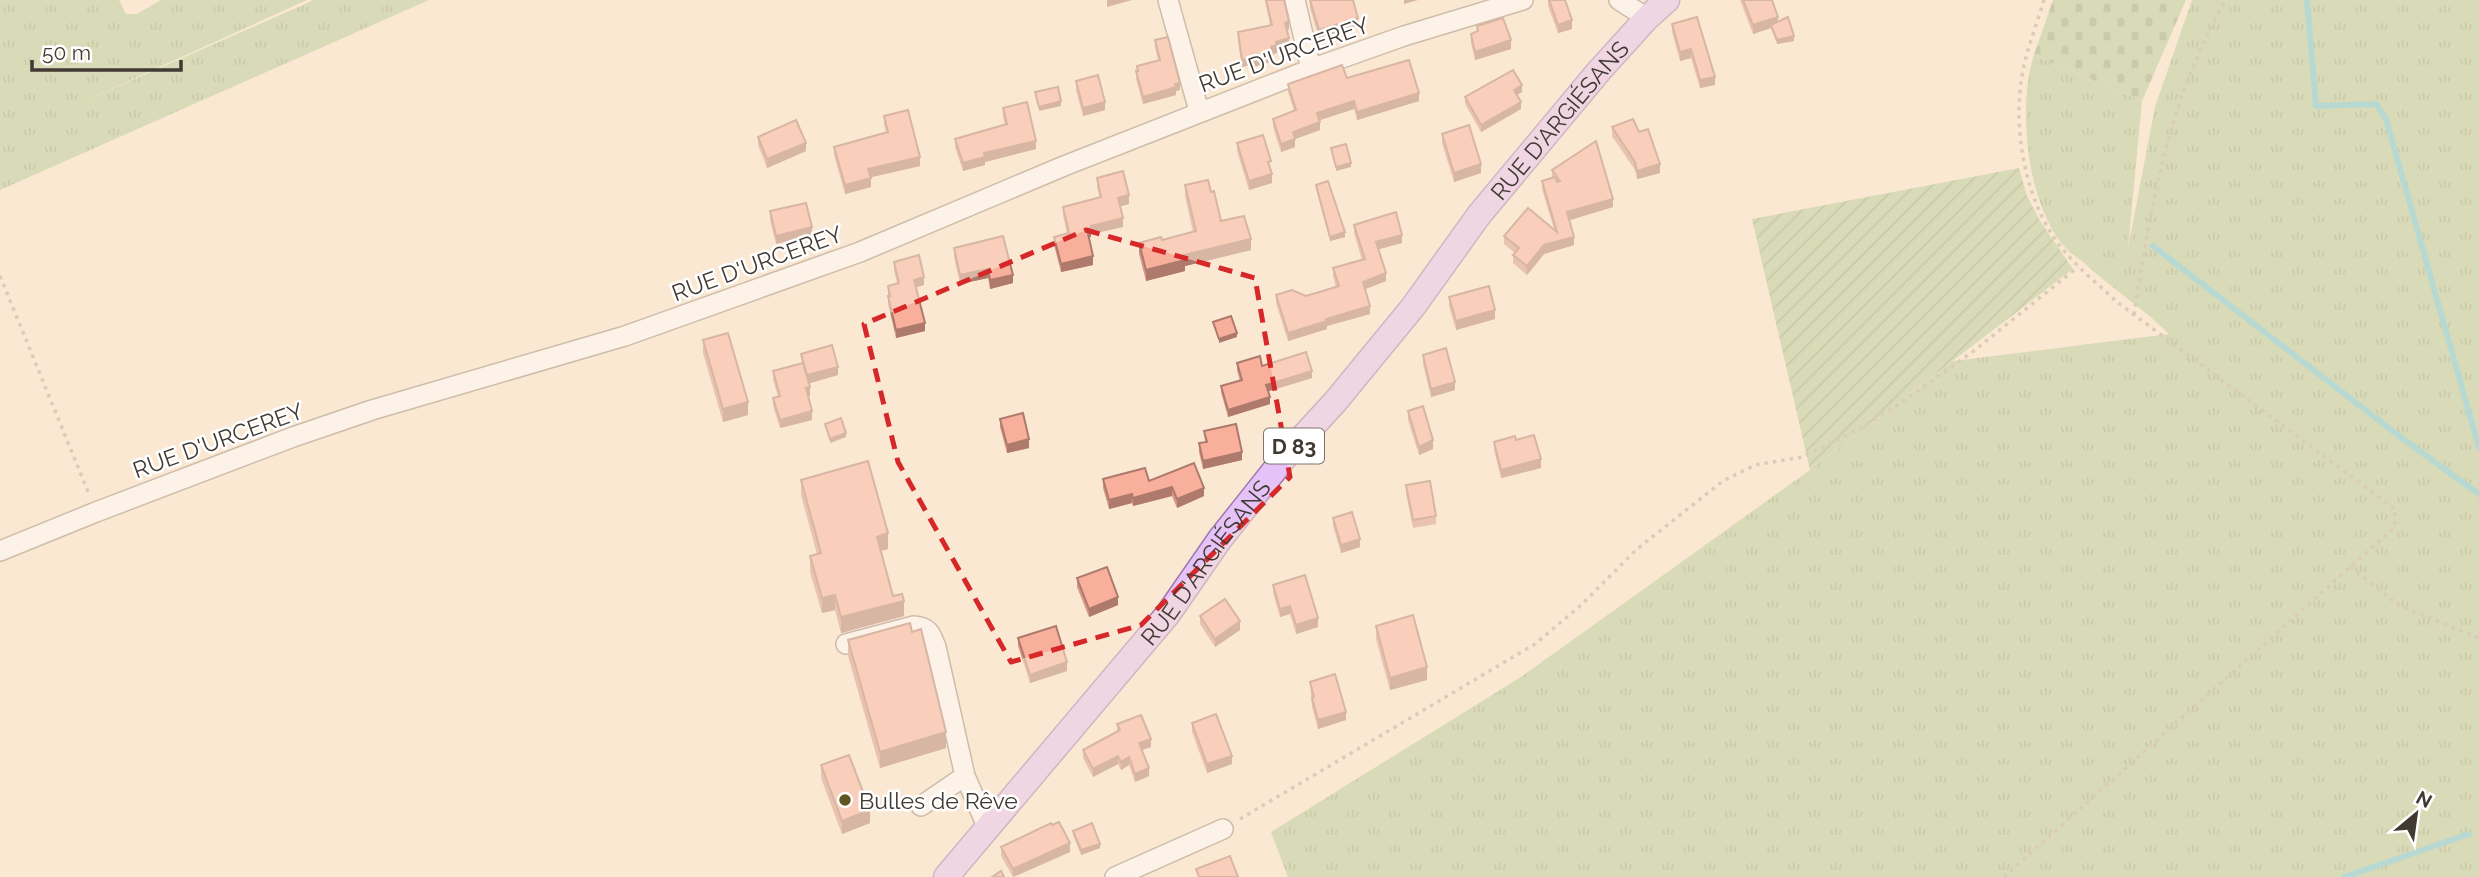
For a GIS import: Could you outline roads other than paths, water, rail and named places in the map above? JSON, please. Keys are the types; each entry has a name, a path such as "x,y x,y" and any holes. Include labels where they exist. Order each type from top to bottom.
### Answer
{"main road":[{"name":"D 83","path":"1647,18 1667,0"},
{"name":"RUE D'ARGIÉSANS","path":"946,877 1168,614 1220,539 1289,452 1335,402 1413,307 1479,215 1591,80 1647,18"}],"street":[{"path":"1168,0 1199,111"},
{"path":"1295,0 1311,69"},
{"name":"RUE D'URCEREY","path":"0,551 293,437 625,336 860,252 1199,111 1404,36 1523,0"},
{"path":"1619,0 1647,18"},
{"path":"846,644 914,626 930,632 965,776 987,826"},
{"path":"920,806 965,776"},
{"path":"1115,877 1223,829"}],"waterway":[{"path":"2307,0 2316,106 2376,104 2386,119 2479,448"},
{"path":"2153,246 2403,439 2479,494"},
{"path":"2344,877 2469,834"}],"place":[{"name":"Bulles de Rêve","path":"845,800"}]}
